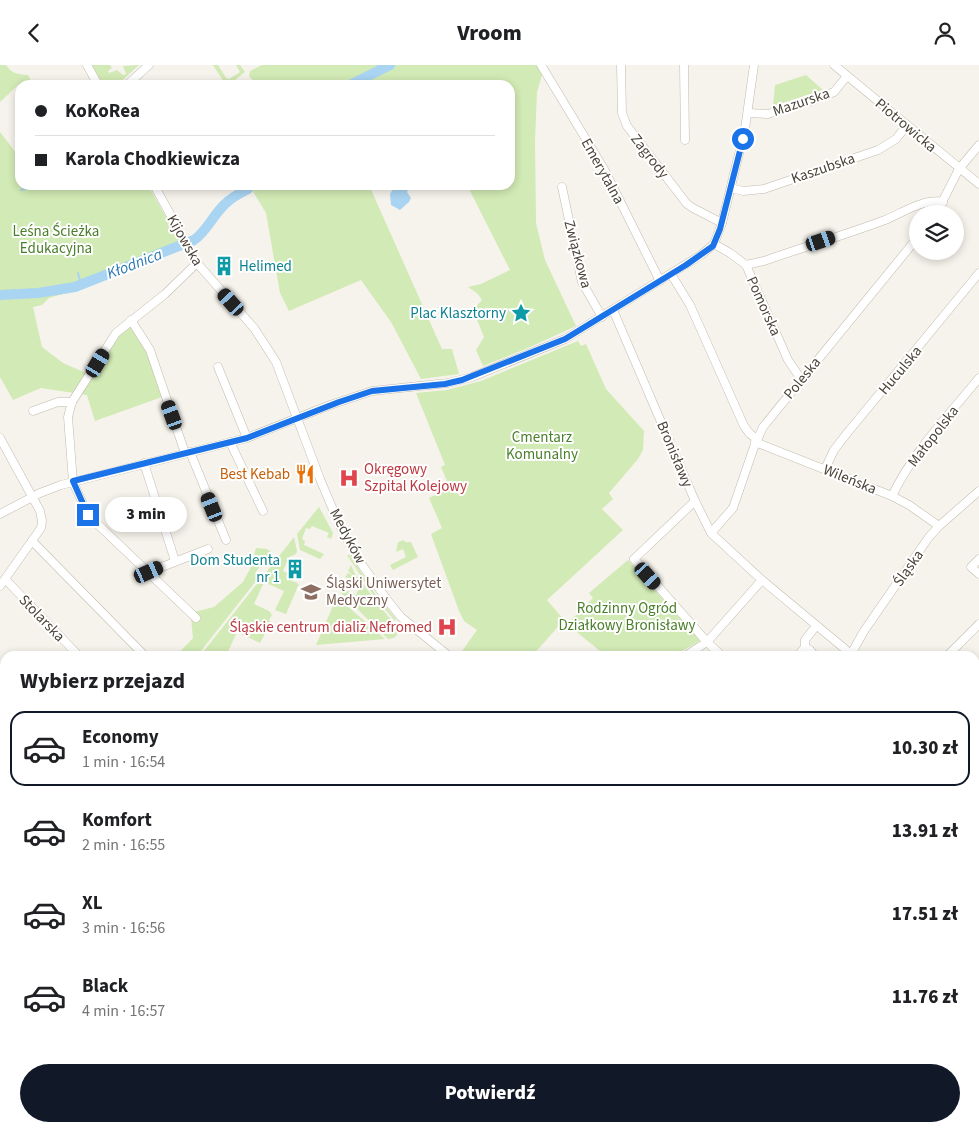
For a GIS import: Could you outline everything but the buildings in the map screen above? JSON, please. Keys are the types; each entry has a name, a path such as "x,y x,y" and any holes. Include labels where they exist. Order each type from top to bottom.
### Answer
{"street":[{"path":"87,65 95,80"},
{"path":"132,80 149,65"},
{"name":"Emerytalna","path":"541,65 604,169 660,281"},
{"name":"Zagrody","path":"621,65 622,113 626,126 687,203 722,223"},
{"path":"684,65 685,140"},
{"path":"0,514 31,497 73,481 247,438 372,391 445,384 468,379 553,344 602,317 706,252 714,244 722,223 748,113 754,65"},
{"name":"Piotrowicka","path":"834,65 979,185"},
{"name":"Mazurska","path":"748,113 768,114 814,100 834,92 847,76"},
{"name":"Kaszubska","path":"731,188 743,191 764,189 878,149 896,139 907,125"},
{"path":"941,205 959,169 979,145"},
{"name":"Związkowa","path":"562,187 582,282 602,317"},
{"name":"Kijowska","path":"157,190 196,263 260,336 276,362 298,418"},
{"path":"746,265 764,261 884,220 935,200 943,202"},
{"name":"Pomorska","path":"714,244 746,265 788,360 801,379"},
{"name":"Poleska","path":"711,533 730,513 736,503 756,440 763,427 909,248"},
{"path":"196,263 164,294 116,333 72,402 68,417 73,481 88,515 196,618"},
{"name":"Huculska","path":"825,469 834,450 848,432 979,273"},
{"name":"Wileńska","path":"671,274 690,305 744,426 756,440 892,497 909,505 939,526"},
{"name":"Bronisławy","path":"612,310 695,501 711,533 762,580 845,651"},
{"path":"131,320 150,350 188,452 226,540"},
{"path":"218,367 247,438"},
{"name":"Małopolska","path":"892,497 913,459 979,378"},
{"path":"33,411 58,402 72,402"},
{"name":"Medyków","path":"298,418 336,518 360,562 401,617 443,651"},
{"path":"0,438 40,511 42,521 41,528 2,582"},
{"path":"230,443 263,511"},
{"path":"144,463 175,561"},
{"name":"Śląska","path":"852,651 929,537 979,491"},
{"path":"695,501 634,559 717,651"},
{"path":"32,541 139,651"},
{"path":"149,572 208,549"},
{"path":"979,559 971,567 979,574"},
{"path":"693,651 707,642 762,580"},
{"name":"Stolarska","path":"2,582 74,651"},
{"path":"952,651 979,624"},
{"path":"802,651 805,647 805,640 816,626"},
{"path":"805,647 811,651"}],"green space":[{"path":"0,65 6,65 15,73 28,75 30,80 15,80 15,88 0,102"},
{"path":"92,65 110,65 112,68 108,71 109,73 117,70 123,75 126,74 123,66 139,65 122,80 100,80"},
{"path":"213,65 218,65 226,78 229,79 240,72 236,65 240,65 245,72 235,80 223,80"},
{"path":"262,65 536,65 542,75 537,92 535,140 536,223 545,260 576,326 483,366 476,350 484,337 473,310 482,300 478,294 468,287 481,284 510,270 470,190 515,190 515,80 253,80 249,76 250,71"},
{"path":"806,75 823,90 773,106 775,85"},
{"name":"Leśna Ścieżka Edukacyjna","path":"0,132 15,152 15,190 151,190 180,242 182,249 87,287 49,298 42,305 33,307 42,347 63,363 86,373 131,324 148,351 162,397 95,421 87,395 41,388 13,400 0,377"},
{"path":"252,190 371,190 442,349 452,349 459,374 421,379 391,322 361,280 289,311 280,293 266,213"},
{"name":"Cmentarz Komunalny","path":"578,341 581,346 586,344 606,389 644,431 643,450 638,459 609,493 613,499 602,509 623,530 547,600 564,620 536,651 462,651 477,630 464,621 459,611 431,534 442,528 429,498 450,488 441,467 445,465 416,393 447,390 481,381"},
{"path":"319,507 333,533 331,539 327,537 329,533 312,526 310,529 306,528 302,539 305,541 304,545 324,554 320,559 300,550 297,534"},
{"path":"294,537 297,551 296,554 289,557 283,571 287,573 286,578 299,584 286,614 275,610 284,591 264,582 254,604 269,611 272,615 269,620 271,622 260,643 237,632 228,651 204,651"},
{"path":"404,540 405,542 411,542 418,557 393,570 390,565 406,557 403,549 396,552 398,542"},
{"path":"256,548 267,549 271,552 255,573 260,576 201,651 181,651 193,638 191,618 194,612 214,607 243,582 250,569"},
{"path":"347,555 350,555 376,595 396,619 395,621 374,596"},
{"name":"Rodzinny Ogród Działkowy Bronisławy","path":"628,560 700,641 682,651 600,651 567,624 593,598 589,593"},
{"path":"351,565 356,576 398,628 399,632 394,638 388,639 341,593 342,586 342,588 356,595 361,584 345,577 348,573 353,575 348,571"},
{"path":"337,597 385,639 316,645"}],"water":[{"path":"392,190 408,190 407,192 411,198 400,210 391,205 390,194"}],"waterway":[{"name":"Kłodnica","path":"360,80 390,65"},
{"name":"Kłodnica","path":"0,295 38,293 75,287 194,240 203,232 225,204 246,190"},
{"path":"78,273 81,284"},
{"name":"Kłodnica","path":"86,278 87,282"}],"place":[{"name":"Helimed","path":"224,266"},
{"name":"Plac Klasztorny","path":"521,313"},
{"name":"Best Kebab","path":"305,474"},
{"name":"Okręgowy Szpital Kolejowy","path":"349,478"},
{"name":"Dom Studenta nr 1","path":"295,569"},
{"name":"Śląski Uniwersytet Medyczny","path":"311,592"},
{"name":"Śląskie centrum dializ Nefromed","path":"447,627"}],"route":[{"path":"88,515 73,481 247,438 372,391 445,384 468,379 580,331 713,246 720,229 743,139"}]}
